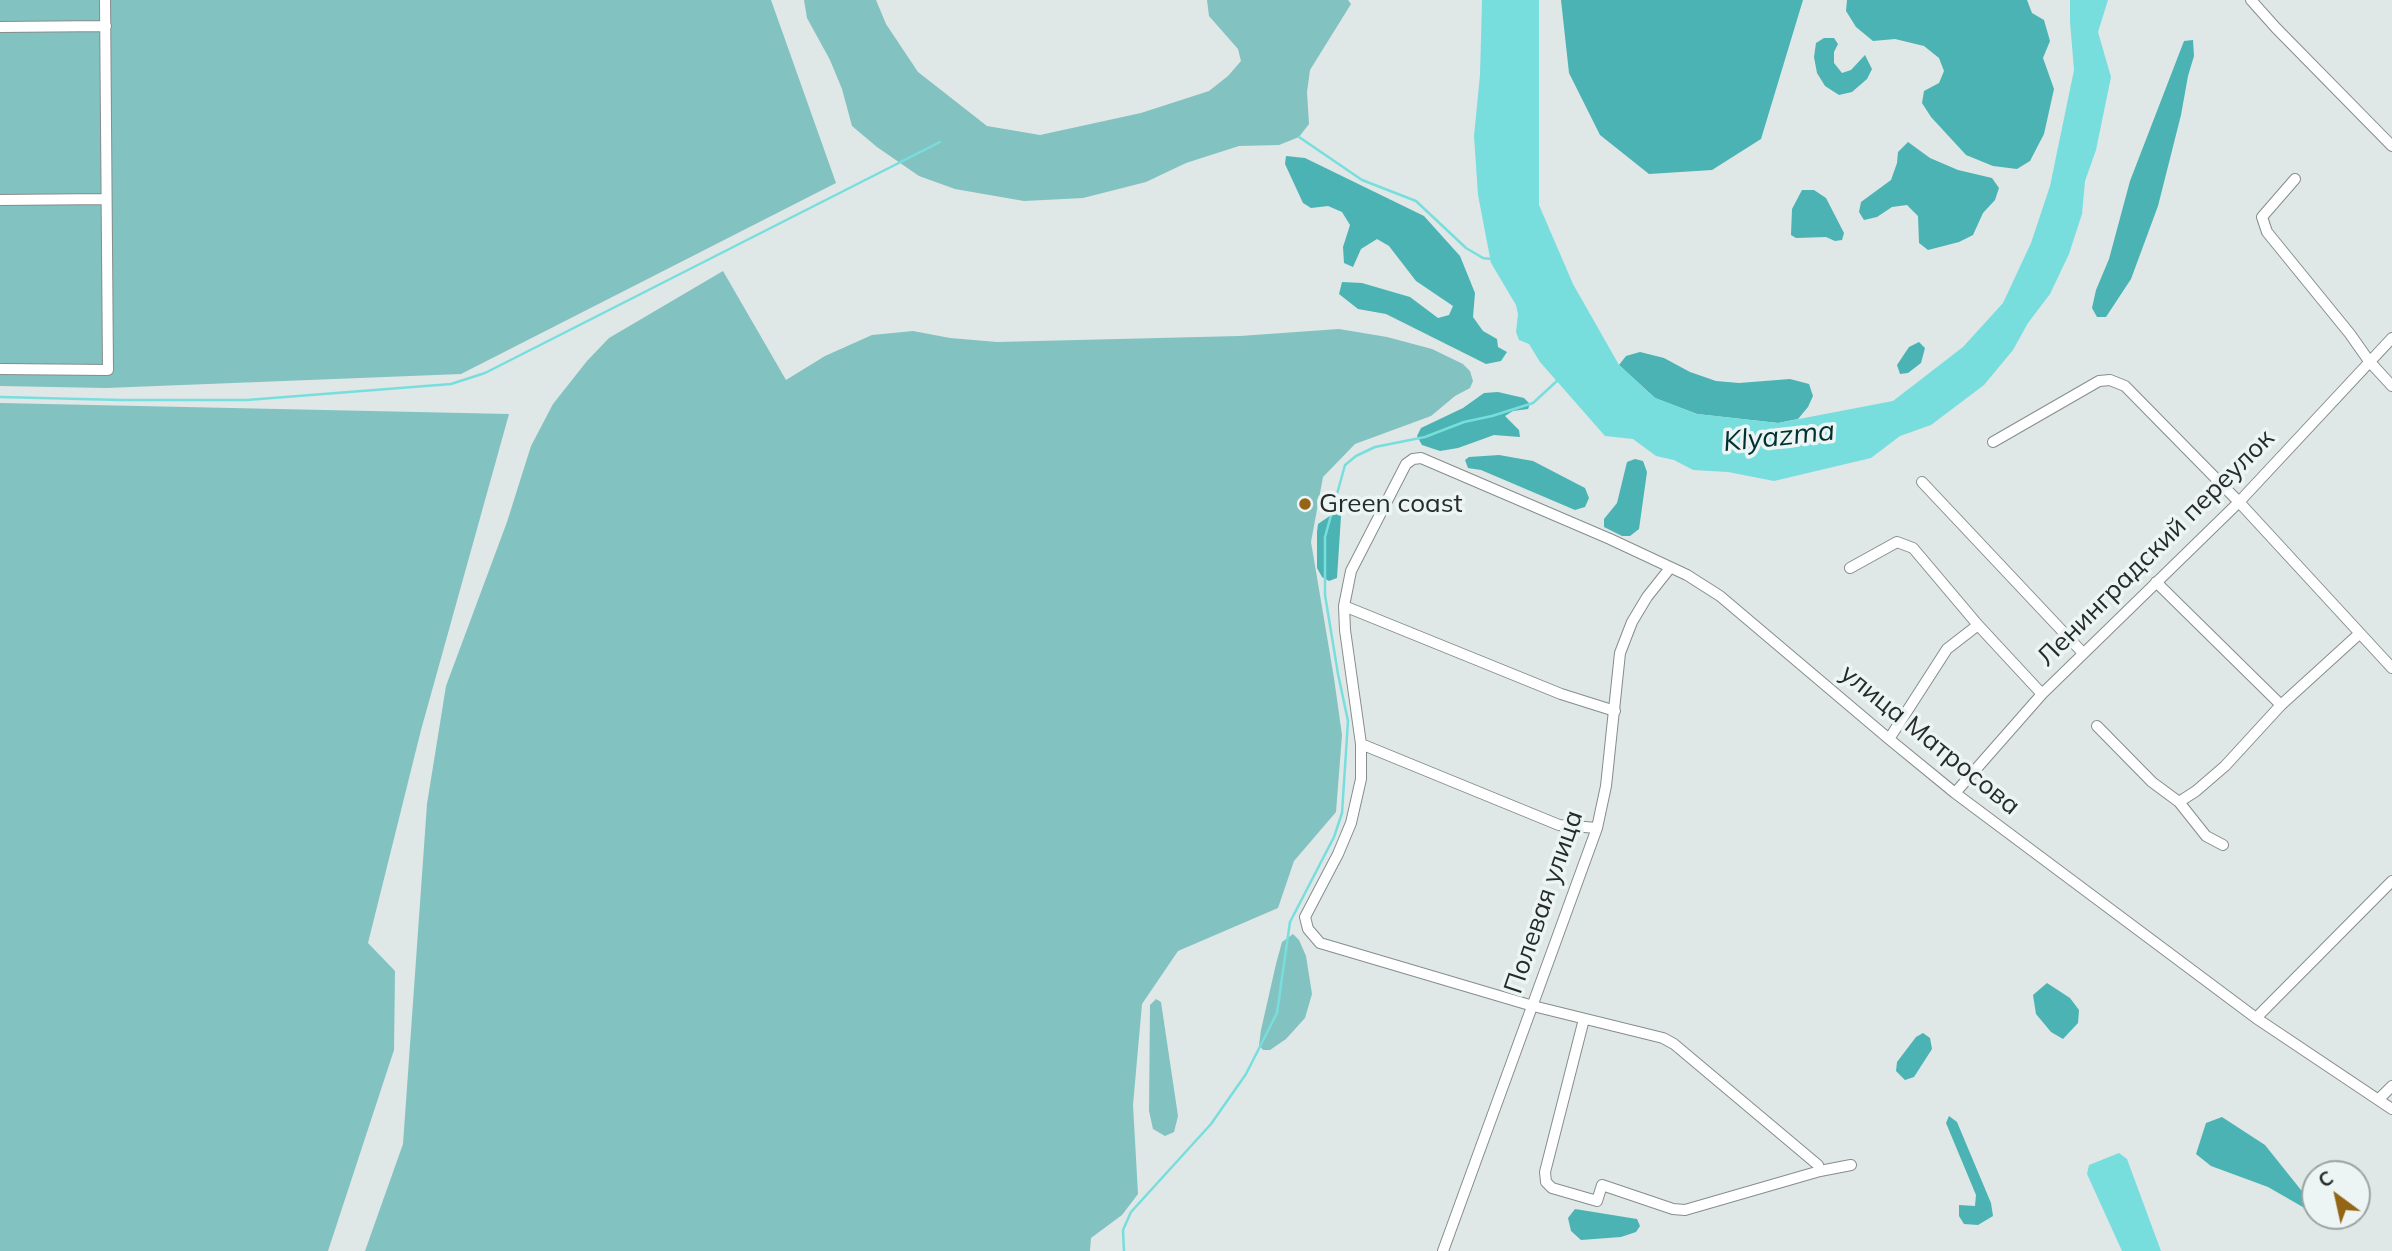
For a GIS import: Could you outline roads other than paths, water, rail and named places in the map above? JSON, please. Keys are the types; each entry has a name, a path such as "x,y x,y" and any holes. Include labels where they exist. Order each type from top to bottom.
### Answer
{"street":[{"path":"0,369 108,370 105,0"},
{"path":"2251,0 2392,146"},
{"path":"0,27 106,26"},
{"path":"2295,179 2262,217 2267,232 2369,361 2392,386"},
{"path":"0,200 106,199"},
{"name":"Ленинградский переулок","path":"1955,793 2042,694 2239,502 2392,338"},
{"path":"1993,442 2099,381 2110,380 2125,386 2239,502 2392,668"},
{"name":"улица Матросова","path":"1344,606 1351,571 1406,464 1413,458 1422,458 1687,575 1720,596 1955,793 2256,1018 2392,1109"},
{"path":"1922,482 2083,653"},
{"path":"1850,568 1897,542 1913,548 1978,625 2042,694"},
{"name":"Полевая улица","path":"1443,1251 1597,828 1606,786 1620,653 1632,622 1647,597 1670,568"},
{"path":"2156,582 2281,705"},
{"path":"1615,711 1561,694 1344,606 1361,744 1361,779 1351,823 1305,916 1308,929 1320,943 1533,1006 1663,1038 1674,1044 1818,1165 1820,1171"},
{"path":"1889,739 1947,649 1978,625"},
{"path":"2179,802 2196,792 2225,766 2281,705 2358,634"},
{"path":"2097,726 2152,782 2179,802 2206,836 2223,845"},
{"path":"1361,744 1559,825 1597,828"},
{"path":"2256,1018 2392,881"},
{"path":"1584,1019 1545,1172 1546,1182 1552,1188 1597,1201 1602,1185 1673,1209 1685,1210 1820,1171 1851,1165"},
{"path":"2379,1099 2392,1086"}],"water":[{"name":"Klyazma","path":"1482,0 1539,0 1539,205 1573,284 1619,365 1655,398 1697,414 1778,423 1893,401 1963,347 2003,303 2031,243 2050,186 2074,70 2070,0 2108,0 2098,32 2111,77 2096,150 2085,181 2082,214 2069,254 2050,294 2028,323 2013,350 1984,385 1931,425 1900,436 1871,458 1774,481 1728,472 1693,470 1674,460 1656,456 1633,439 1605,436 1540,362 1529,344 1519,340 1516,332 1516,305 1491,263 1478,195 1474,136 1480,75"},
{"path":"2119,1153 2127,1159 2161,1251 2122,1251 2087,1174 2089,1165"}],"waterway":[{"path":"1299,137 1362,180 1416,201 1466,248 1483,258 1491,259"},
{"path":"0,397 247,400 451,384 485,373 940,142"},
{"path":"1124,1251 1123,1230 1131,1212 1211,1124 1246,1074 1277,1013 1290,922 1334,837 1342,813 1348,721 1325,595 1325,537 1345,465 1375,447 1425,437 1464,422 1533,403 1558,380"}],"place":[{"name":"Green coast","path":"1305,504"}]}
